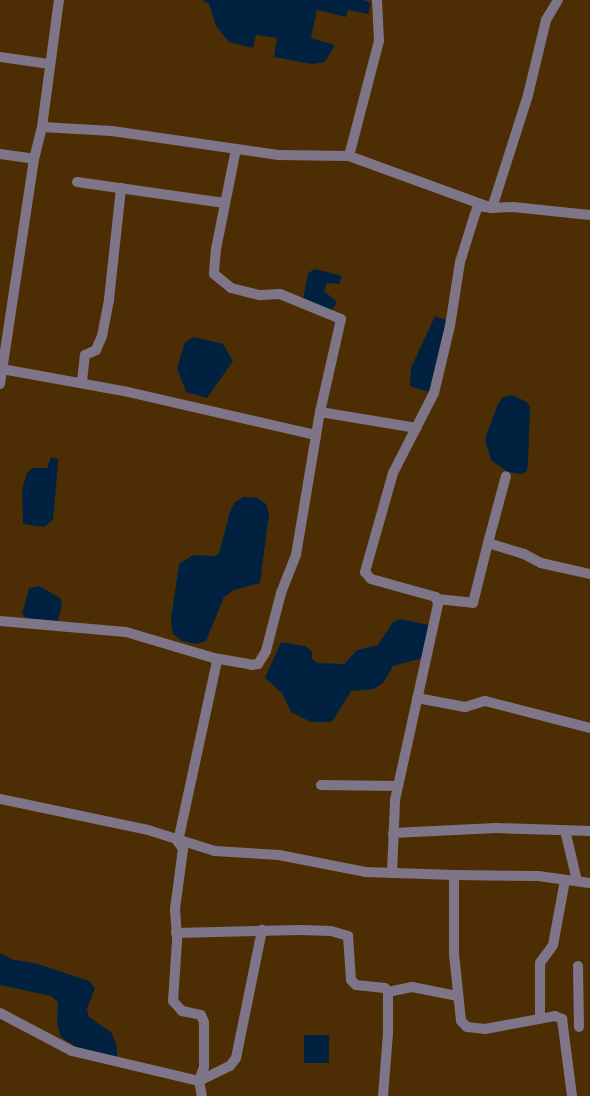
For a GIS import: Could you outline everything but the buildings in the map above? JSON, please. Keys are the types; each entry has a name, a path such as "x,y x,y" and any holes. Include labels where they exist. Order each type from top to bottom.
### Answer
{"street":[{"path":"0,384 34,160 42,127 59,0"},
{"path":"349,156 379,41 377,0"},
{"path":"492,208 528,95 546,20 558,0"},
{"path":"0,57 49,64"},
{"path":"42,127 112,132 278,156 349,156 492,208"},
{"path":"0,621 117,630 214,658 252,665 258,664 266,651 281,593 296,555 320,412 341,319 280,294 252,293 220,281 214,274 213,265 236,149"},
{"path":"0,154 34,160"},
{"path":"77,182 225,203"},
{"path":"82,382 85,355 96,350 102,336 111,290 121,188"},
{"path":"506,476 473,604 437,599 429,594 371,580 365,572 393,473 417,428 442,366 460,262 478,206 492,208 513,207 590,215"},
{"path":"2,369 82,382 316,435"},
{"path":"320,412 417,428"},
{"path":"488,543 524,554 541,563 590,574"},
{"path":"392,873 392,834 398,786 437,599"},
{"path":"202,1096 198,1081 204,1067 204,1022 200,1015 182,1011 173,1001 176,933 175,910 183,849 178,842 209,703 217,661 214,658"},
{"path":"416,698 465,707 485,701 590,728"},
{"path":"321,785 398,786"},
{"path":"0,799 148,830 178,842 215,851 279,855 344,870 565,880 590,883"},
{"path":"392,834 496,828 590,830"},
{"path":"565,830 577,881"},
{"path":"454,875 454,954 461,1021 467,1027 485,1029 540,1018 556,1016 562,1019 572,1096"},
{"path":"540,1018 540,963 553,945 565,880"},
{"path":"176,933 262,930 340,932 348,936 350,943 351,980 356,985 385,988 388,992 388,1033 383,1096"},
{"path":"0,1013 72,1051 198,1081 230,1066 236,1058 262,930"},
{"path":"564,1029 585,1026 578,966"},
{"path":"388,992 412,987 458,996"}],"water":[{"path":"202,0 363,0 371,3 368,14 348,10 346,17 317,10 311,38 335,45 325,62 312,64 274,57 277,38 256,35 253,48 229,42 216,26 209,4"},
{"path":"315,269 342,276 339,284 327,283 324,291 337,302 332,311 303,299 308,273"},
{"path":"435,316 447,320 430,391 425,391 410,386 411,368"},
{"path":"194,337 223,344 233,361 207,398 186,392 177,368 185,342"},
{"path":"512,395 527,402 530,407 527,471 521,474 508,472 491,460 485,439 498,404 503,397"},
{"path":"51,457 58,459 53,520 44,527 23,524 22,489 27,473 33,468 47,468"},
{"path":"243,497 258,498 266,504 269,514 260,583 234,590 224,597 206,641 197,644 182,641 173,634 171,619 179,564 193,555 215,556 219,553 230,512 234,503"},
{"path":"39,586 60,598 62,605 58,621 26,618 22,614 29,588"},
{"path":"400,619 429,625 423,658 393,666 384,682 374,689 351,691 332,722 311,722 291,712 282,693 265,678 281,642 305,646 312,651 312,659 317,663 344,664 357,650 378,645 393,622"},
{"path":"0,953 14,960 35,963 89,981 95,988 87,1009 89,1017 111,1032 117,1047 117,1058 76,1047 61,1037 57,1023 58,1002 51,996 0,985"},
{"path":"304,1035 329,1035 329,1063 304,1063"}]}
